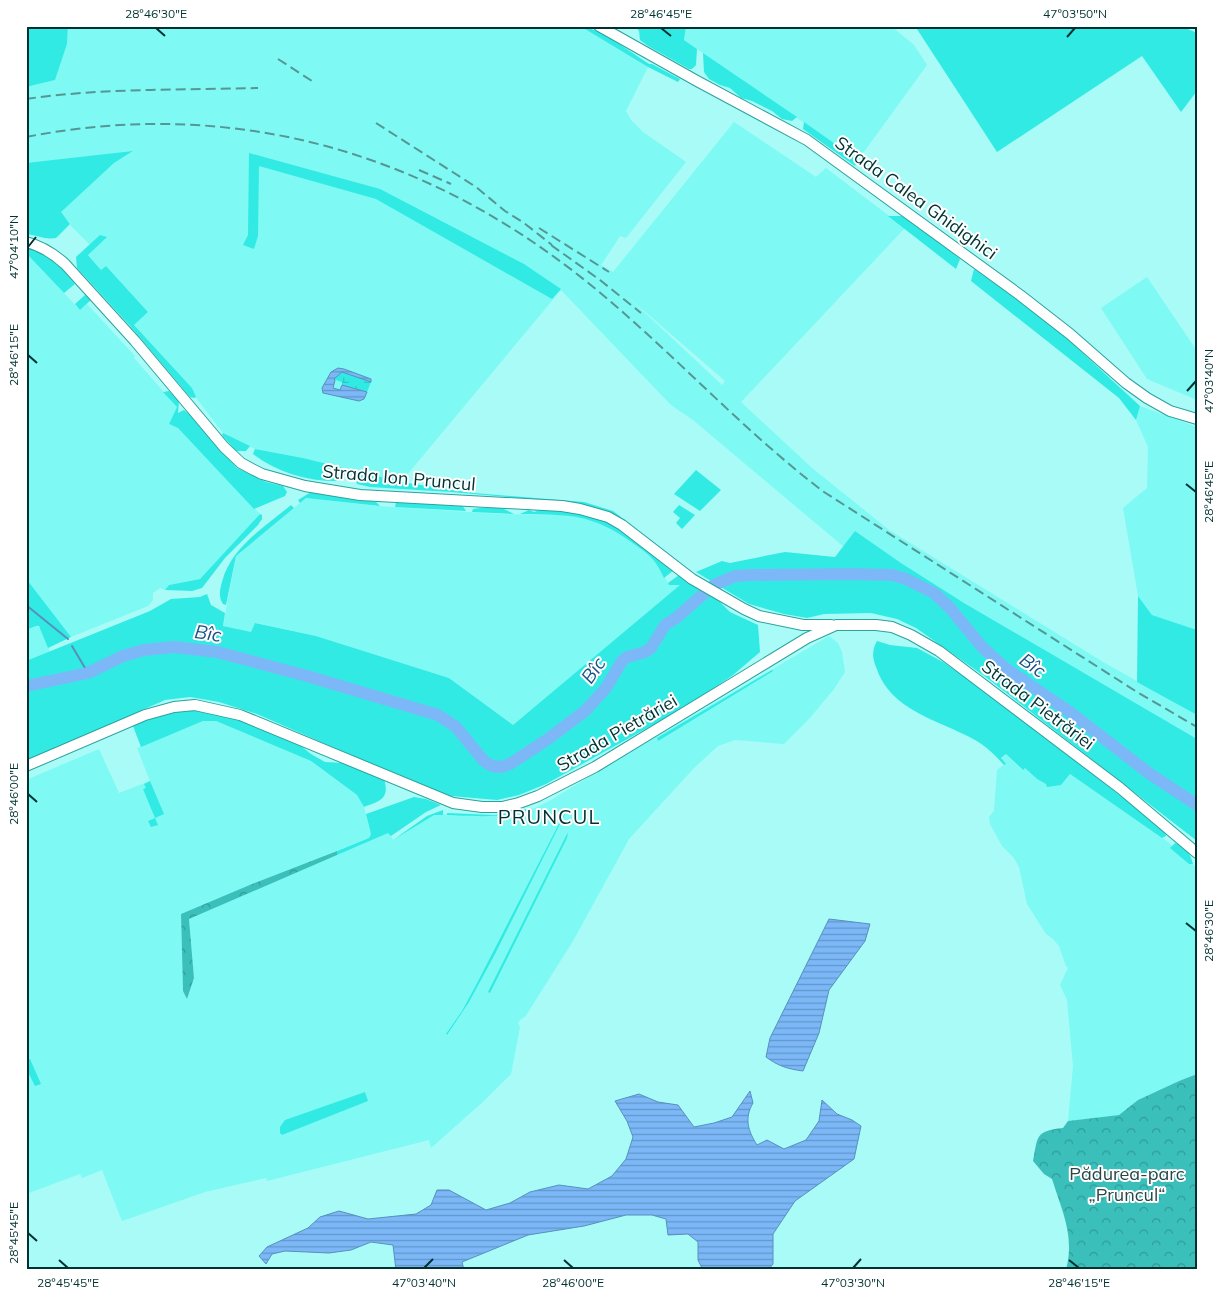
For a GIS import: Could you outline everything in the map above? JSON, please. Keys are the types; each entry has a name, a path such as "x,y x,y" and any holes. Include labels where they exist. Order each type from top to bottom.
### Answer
{"street":[{"name":"Strada Calea Ghidighici","path":"599,26 704,85 808,140 1020,295 1070,334 1126,383 1147,398 1170,410 1197,420"},
{"name":"Strada Ion Pruncul","path":"26,242 48,250 64,264 134,341 224,447 241,463 252,469 300,484 360,495 562,506 593,512 608,517 622,525 692,579 724,599 759,616 803,625 836,625"},
{"name":"Strada Pietrăriei","path":"26,766 146,715 174,707 195,705 240,715 453,803 482,807 502,806 519,803 538,796 596,767 807,638 836,625 876,625 892,627 911,635 938,651 1120,788 1197,853"},
{"name":"Strada Pietrăriei","path":"1169,828 1197,845"}],"shaded area":[{"path":"68,26 582,27 648,67 626,111 631,120 643,132 686,162 626,238 620,236 601,265 613,272 734,122 816,177 826,168 905,228 741,402 812,468 889,530 1103,662 1197,715 1197,739 964,603 855,531 844,547 693,420 671,405 561,290 401,482 303,458 255,449 223,433 194,395 192,388 134,325 148,312 106,266 101,270 88,254 94,249 60,212 114,163 132,152 26,163 26,87 55,80 67,44","holes":["627,296 725,381 722,385"]},
{"path":"686,26 891,26 914,45 927,65 858,160 684,40"},
{"path":"26,253 80,310 87,304 135,356 134,358 177,407 169,424 178,428 260,514 200,579 169,585 165,590 160,588 153,593 153,600 148,606 71,637 26,579"},
{"path":"1147,277 1197,351 1197,400 1147,379 1101,308"},
{"path":"338,368 371,379 371,382 342,372 334,379 333,388 340,390 342,385 367,392 364,399 359,401 323,393 322,388 331,372"},
{"path":"1140,406 1197,427 1197,630 1152,615 1138,596 1123,508 1147,488 1148,447 1136,420"},
{"path":"306,498 377,506 499,514 565,515 588,518 618,532 654,559 669,585 681,585 513,725 449,678 316,636 256,623 252,633 223,626 236,556"},
{"path":"36,626 41,628 50,652 26,661 26,630"},
{"path":"829,636 838,643 842,652 845,672 834,689 809,719 784,744 735,740 718,746 694,768 629,839 573,941 525,1017 518,1023 520,1027 511,1074 431,1148 429,1140 267,1181 266,1178 205,1192 122,1221 102,1170 82,1178 80,1174 26,1194 26,780 99,749 119,793 150,781 137,748 203,721 216,721 311,761 358,796 364,807 371,834 369,838 181,914 183,991 187,999 194,978 189,919 389,832 393,840 434,814 493,816 533,809"},
{"path":"1006,754 1022,770 1025,768 1046,784 1061,785 1070,774 1168,842 1197,868 1197,1074 1138,1100 1119,1115 1068,1121 1073,1066 1067,1000 1060,985 1068,968 1059,946 1046,934 1027,904 1019,867 1014,858 1002,846 990,824 989,817 994,811 997,770 1005,764 1001,759"},
{"path":"829,919 870,924 865,941 829,990 819,1033 803,1071 788,1068 766,1057 770,1038"},
{"path":"750,1091 753,1103 750,1109 748,1124 751,1135 757,1145 767,1140 784,1149 806,1140 819,1121 822,1100 837,1114 861,1126 854,1159 795,1201 773,1234 773,1264 768,1270 703,1270 698,1260 698,1242 688,1234 668,1235 666,1219 652,1215 626,1215 584,1226 528,1235 462,1262 464,1270 396,1270 393,1245 371,1242 351,1250 329,1253 285,1251 272,1254 266,1264 259,1256 267,1247 308,1228 320,1217 339,1211 368,1219 416,1214 431,1205 437,1190 449,1190 486,1210 510,1203 530,1192 559,1185 588,1189 612,1176 626,1159 633,1137 627,1121 615,1101 639,1094 658,1102 678,1105 694,1127 732,1117"}],"green space":[{"path":"26,26 68,26 67,44 55,80 26,87"},
{"path":"580,26 596,31 649,64 680,79 678,82 648,67"},
{"path":"635,26 686,26 684,40 697,49 696,65 689,69 648,46 640,40 639,31"},
{"path":"915,26 1181,26 1197,33 1197,91 1181,112 1142,56 997,152"},
{"path":"703,53 797,117 792,121 782,119 772,111 741,98 730,88 709,79 704,72"},
{"path":"804,122 858,160 855,166 803,129"},
{"path":"133,151 114,163 61,212 70,224 56,238 26,234 26,163"},
{"path":"249,153 380,189 524,264 561,289 552,299 376,199 259,166 258,236 254,249 243,245 248,235"},
{"path":"888,216 905,216 960,259 956,269"},
{"path":"100,235 107,237 88,255 101,270 106,266 148,312 134,325 192,388 196,397 190,397 131,327 77,268 76,257"},
{"path":"26,247 47,256 75,284 64,293 26,253"},
{"path":"974,269 1062,334 1140,406 1136,420 1119,398 971,281"},
{"path":"85,295 92,299 80,310 75,304"},
{"path":"342,372 371,382 367,392 342,385 342,382 333,379"},
{"path":"169,391 179,401 178,413 184,410 191,416 237,468 266,482 283,486 287,492 285,496 254,509 178,428 169,424 177,407 163,392"},
{"path":"223,433 250,446 246,451 236,451 222,435"},
{"path":"255,449 348,469 341,481 306,478 283,471 263,461 253,454"},
{"path":"353,470 401,482 474,493 584,502 613,511 638,530 606,511 583,504 370,487 357,484"},
{"path":"696,470 721,490 700,511 674,494"},
{"path":"311,492 376,502 380,506 306,498 300,503 298,500"},
{"path":"396,502 462,505 466,511 395,507"},
{"path":"291,505 294,508 236,556 226,605 223,604 220,596 221,587 226,570 233,558 250,539"},
{"path":"679,505 695,515 682,529 676,523 680,518 673,512"},
{"path":"502,508 514,514 472,512 473,509"},
{"path":"542,509 580,512 619,527 642,543 674,570 664,578 658,566 645,552 606,526 593,521 567,516 520,514 529,510 534,512"},
{"path":"260,514 262,519 258,525 225,558 202,588 192,591 165,590 169,585 200,579"},
{"path":"855,531 964,603 1197,739 1197,841 987,678 916,628 897,619 871,613 824,614 807,618 784,614 749,604 696,572 722,561 730,563 785,552 835,557"},
{"path":"679,575 720,602 730,612 758,625 760,652 733,675 689,705 546,784 519,795 497,800 451,796 417,784 257,714 219,702 190,697 165,700 26,761 26,661 150,611 171,599 200,597 207,594 211,605 225,613 223,626 251,632 255,623 316,636 449,678 513,725 680,585 669,585 668,583"},
{"path":"26,579 71,637 48,648 39,626 26,630"},
{"path":"1138,596 1152,615 1197,630 1197,715 1137,682"},
{"path":"877,641 890,645 917,648 943,662 1006,706 1165,831 1166,836 1162,838 1070,774 1061,785 1047,787 1046,784 1025,768 1023,770 1006,754 1001,758 1006,764 1004,765 991,751 975,740 904,704 892,694 883,682 876,667 873,654"},
{"path":"773,671 658,741 657,738"},
{"path":"194,707 223,714 296,742 325,762 343,763 384,779 386,786 385,795 379,801 364,807 357,795 311,761 216,721 203,721 141,747 133,726 154,716"},
{"path":"150,781 164,814 155,818 143,789 146,788 144,784"},
{"path":"414,797 441,805 426,812 391,836 388,833 337,855 337,851 369,838 371,834 366,814"},
{"path":"533,808 514,814 503,815 479,816 447,815 447,813 494,815"},
{"path":"443,810 443,815 434,815 393,840 427,816"},
{"path":"564,814 495,954 469,1002 447,1035 475,987"},
{"path":"155,818 158,825 151,827 148,821"},
{"path":"568,832 567,838 490,993 488,992"},
{"path":"1175,843 1187,850 1193,864 1189,864 1170,848"},
{"path":"337,851 337,855 189,919 194,978 187,999 183,991 181,914"},
{"path":"30,1059 41,1084 35,1086 26,1068 26,1060"},
{"name":"Pădurea-parc „Pruncul“","path":"1197,1074 1197,1270 1066,1270 1069,1246 1063,1213 1052,1179 1044,1174 1033,1161 1039,1136 1047,1131 1063,1128 1068,1121 1119,1115 1138,1100"},
{"path":"365,1092 368,1101 282,1135 280,1133 280,1127 285,1120"}],"waterway":[{"name":"Bîc","path":"26,686 88,673 123,656 144,650 174,647 217,652 307,676 438,715 456,727 484,761 492,766 501,767 510,764 548,739 585,711 606,688 622,661 627,657 645,652 651,648 665,625 676,618 714,585 735,576 751,575 892,575 906,579 934,593 950,608 982,647 1005,668 1071,713 1150,774 1197,805"},
{"path":"26,605 68,639"},
{"path":"72,646 88,673"}],"railway":[{"path":"278,59 312,81"},
{"path":"26,99 112,91 258,88"},
{"path":"376,123 476,187 552,245"},
{"path":"26,137 106,126 184,124 260,132 334,148 405,173 474,206 541,247 604,296 740,421 824,492 1137,692 1197,727"},
{"path":"419,170 451,184"},
{"path":"539,228 609,272"},
{"path":"551,245 600,280 641,313"}],"district":[{"name":"PRUNCUL","path":"549,817"}]}
